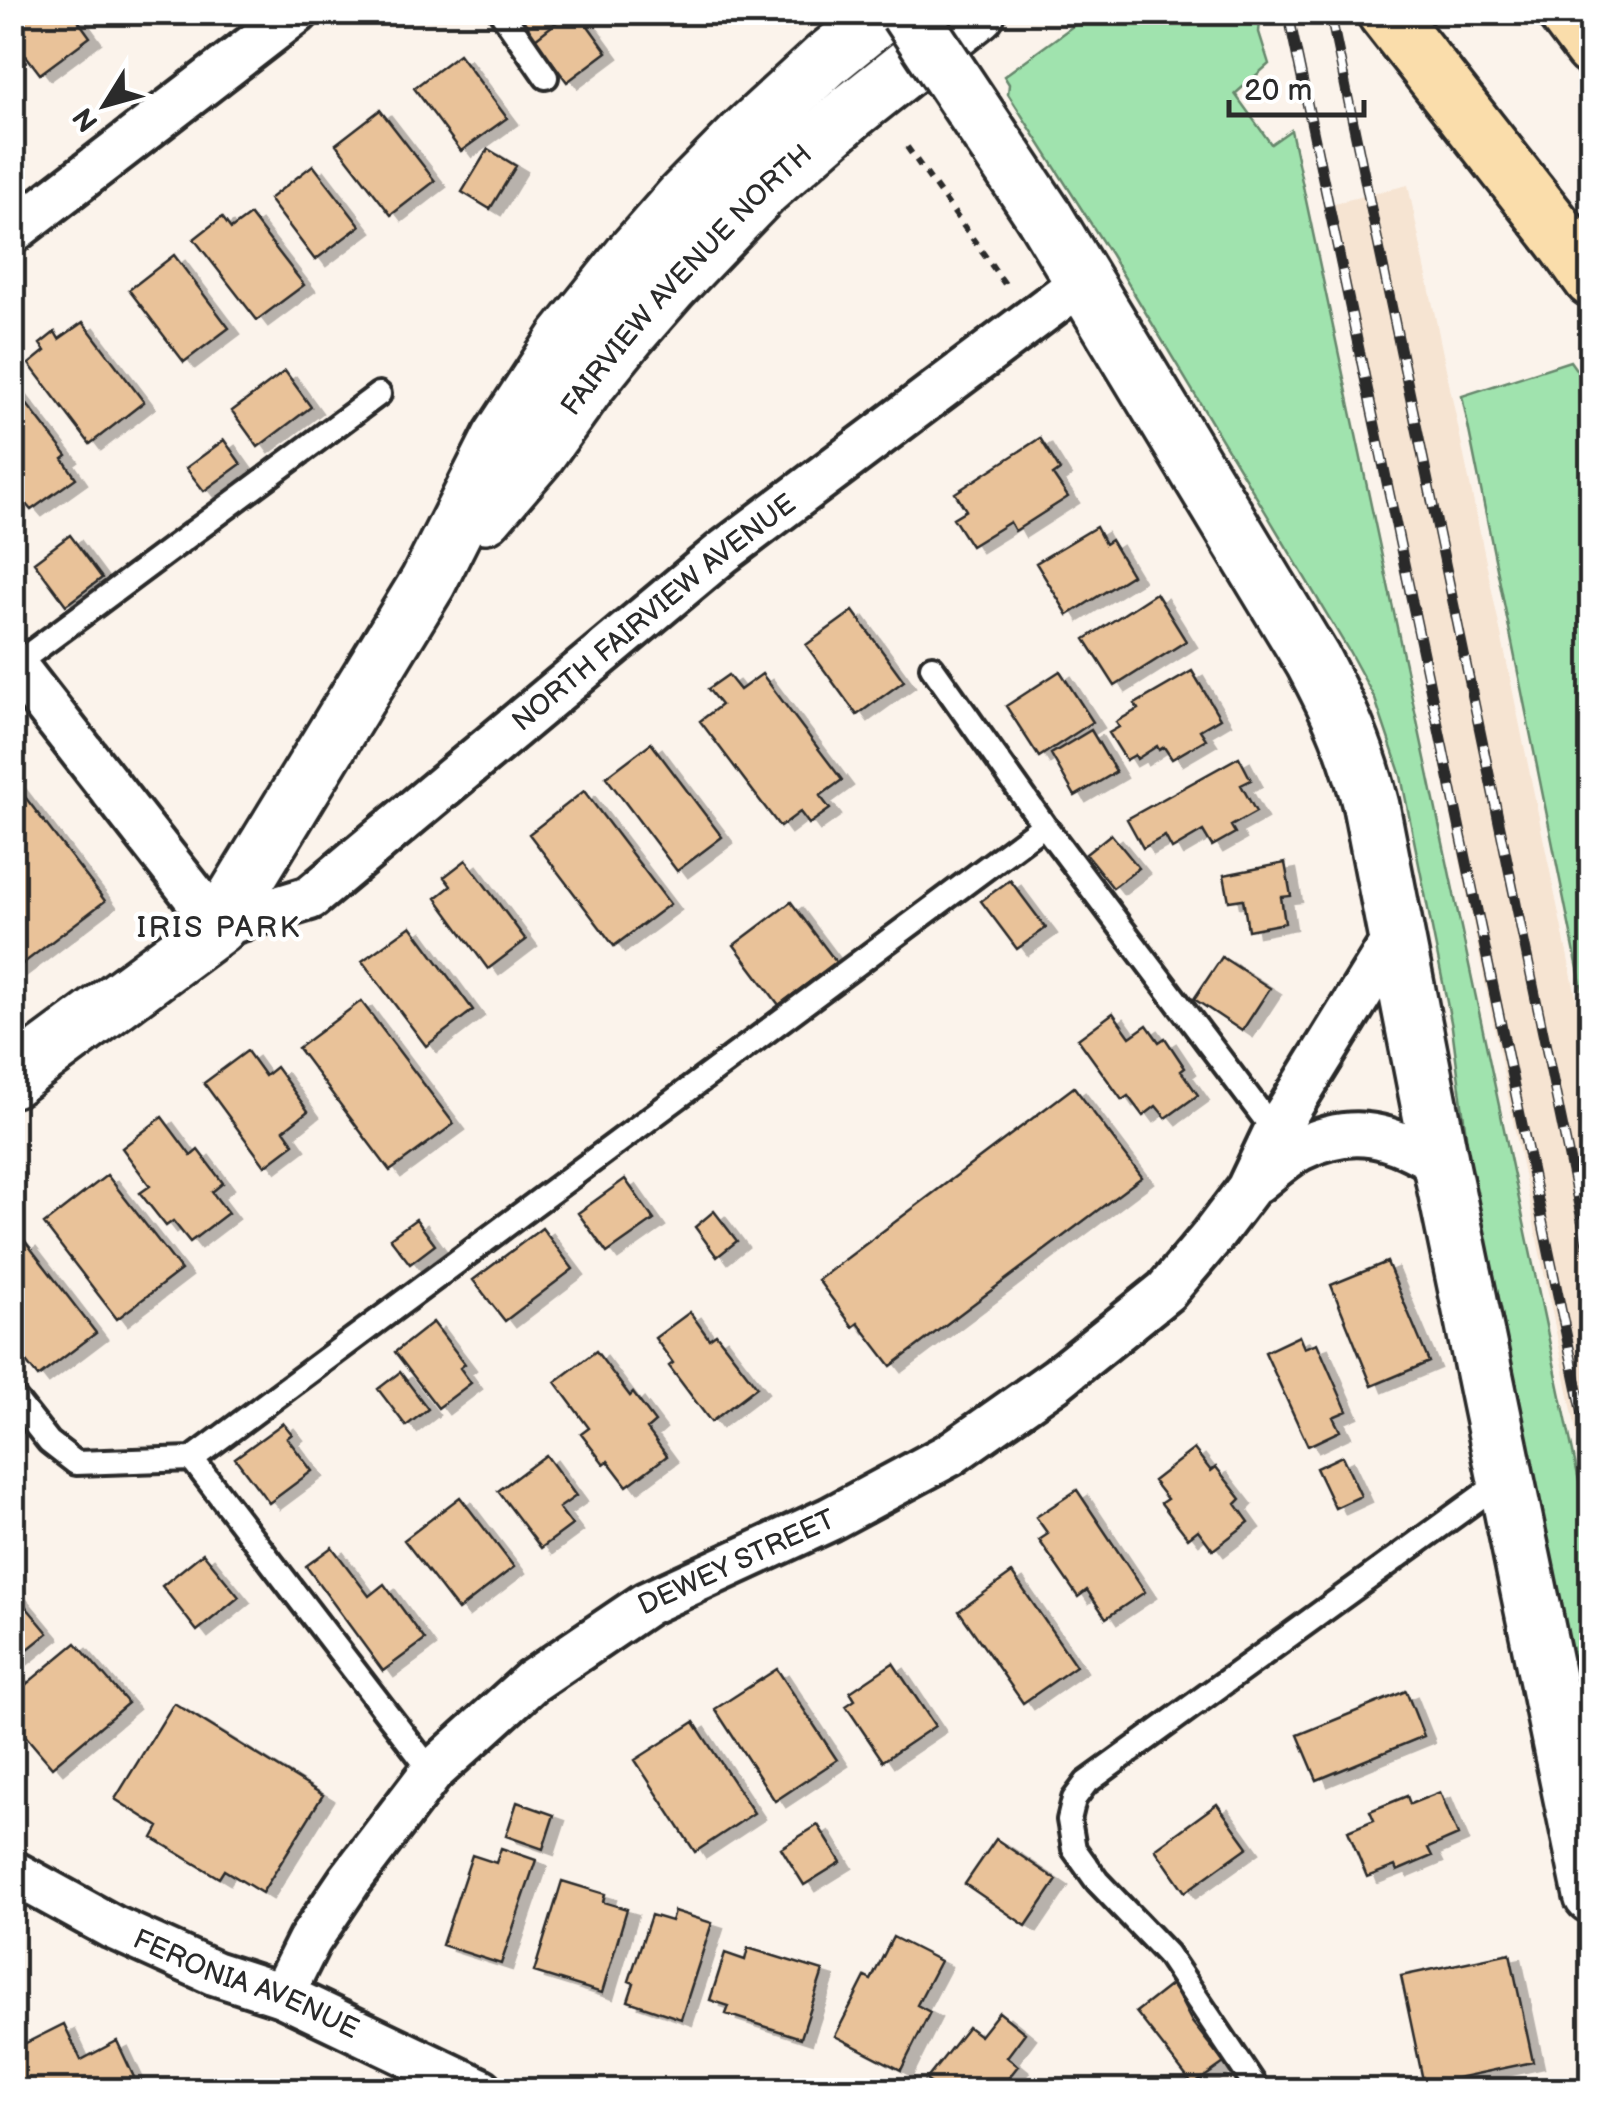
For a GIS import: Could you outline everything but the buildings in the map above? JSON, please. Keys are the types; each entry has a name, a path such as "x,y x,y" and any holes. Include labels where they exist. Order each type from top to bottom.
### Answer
{"highway":[{"path":"1385,12 1592,279"},
{"path":"1564,12 1592,48"}],"street":[{"path":"12,232 297,12"},
{"name":"FAIRVIEW AVENUE NORTH","path":"12,1080 218,926 428,582 500,439 565,340 684,197 826,60 886,12"},
{"path":"908,12 1044,216 1313,660 1341,712 1359,760 1592,1894"},
{"name":"FAIRVIEW AVENUE NORTH","path":"428,582 535,456 629,333 764,188 851,112 977,12"},
{"name":"NORTH FAIRVIEW AVENUE","path":"218,926 310,898 722,553 1082,282"},
{"path":"14,664 218,926"},
{"name":"DEWEY STREET","path":"282,1995 309,1941 350,1880 432,1772 532,1682 646,1604 830,1518 949,1455 1057,1379 1166,1291 1248,1189 1275,1132 1396,936"},
{"name":"DEWEY STREET","path":"1248,1189 1298,1150 1342,1133 1382,1136 1412,1146 1442,1165"},
{"name":"FERONIA AVENUE","path":"12,1872 112,1927 214,1973 282,1995 481,2090"}],"lane":[{"path":"501,12 546,78"},
{"path":"14,664 379,394"},
{"path":"932,667 1044,824 1275,1132"},
{"path":"12,1395 48,1442 76,1463 192,1459 1044,824"},
{"path":"192,1459 432,1772"},
{"path":"1258,2090 1167,1954 1097,1881 1074,1849 1069,1820 1074,1799 1086,1782 1506,1479"}],"path":[{"path":"907,147 1005,284"}],"shaded area":[{"path":"1408,185 1591,1069 1591,1504 1327,205"}],"green space":[{"path":"1091,13 1261,13 1259,32 1269,64 1235,94 1271,144 1291,130 1591,1537 1591,1762 1475,1204 1452,1027 1401,776 1375,699 1111,255 1008,94 1009,84 1004,76"},
{"path":"1570,361 1592,392 1591,1033 1462,396"}],"railway":[{"path":"1288,12 1592,1457"},
{"path":"1330,12 1592,1268"}],"district":[{"name":"IRIS PARK","path":"219,928"}]}
